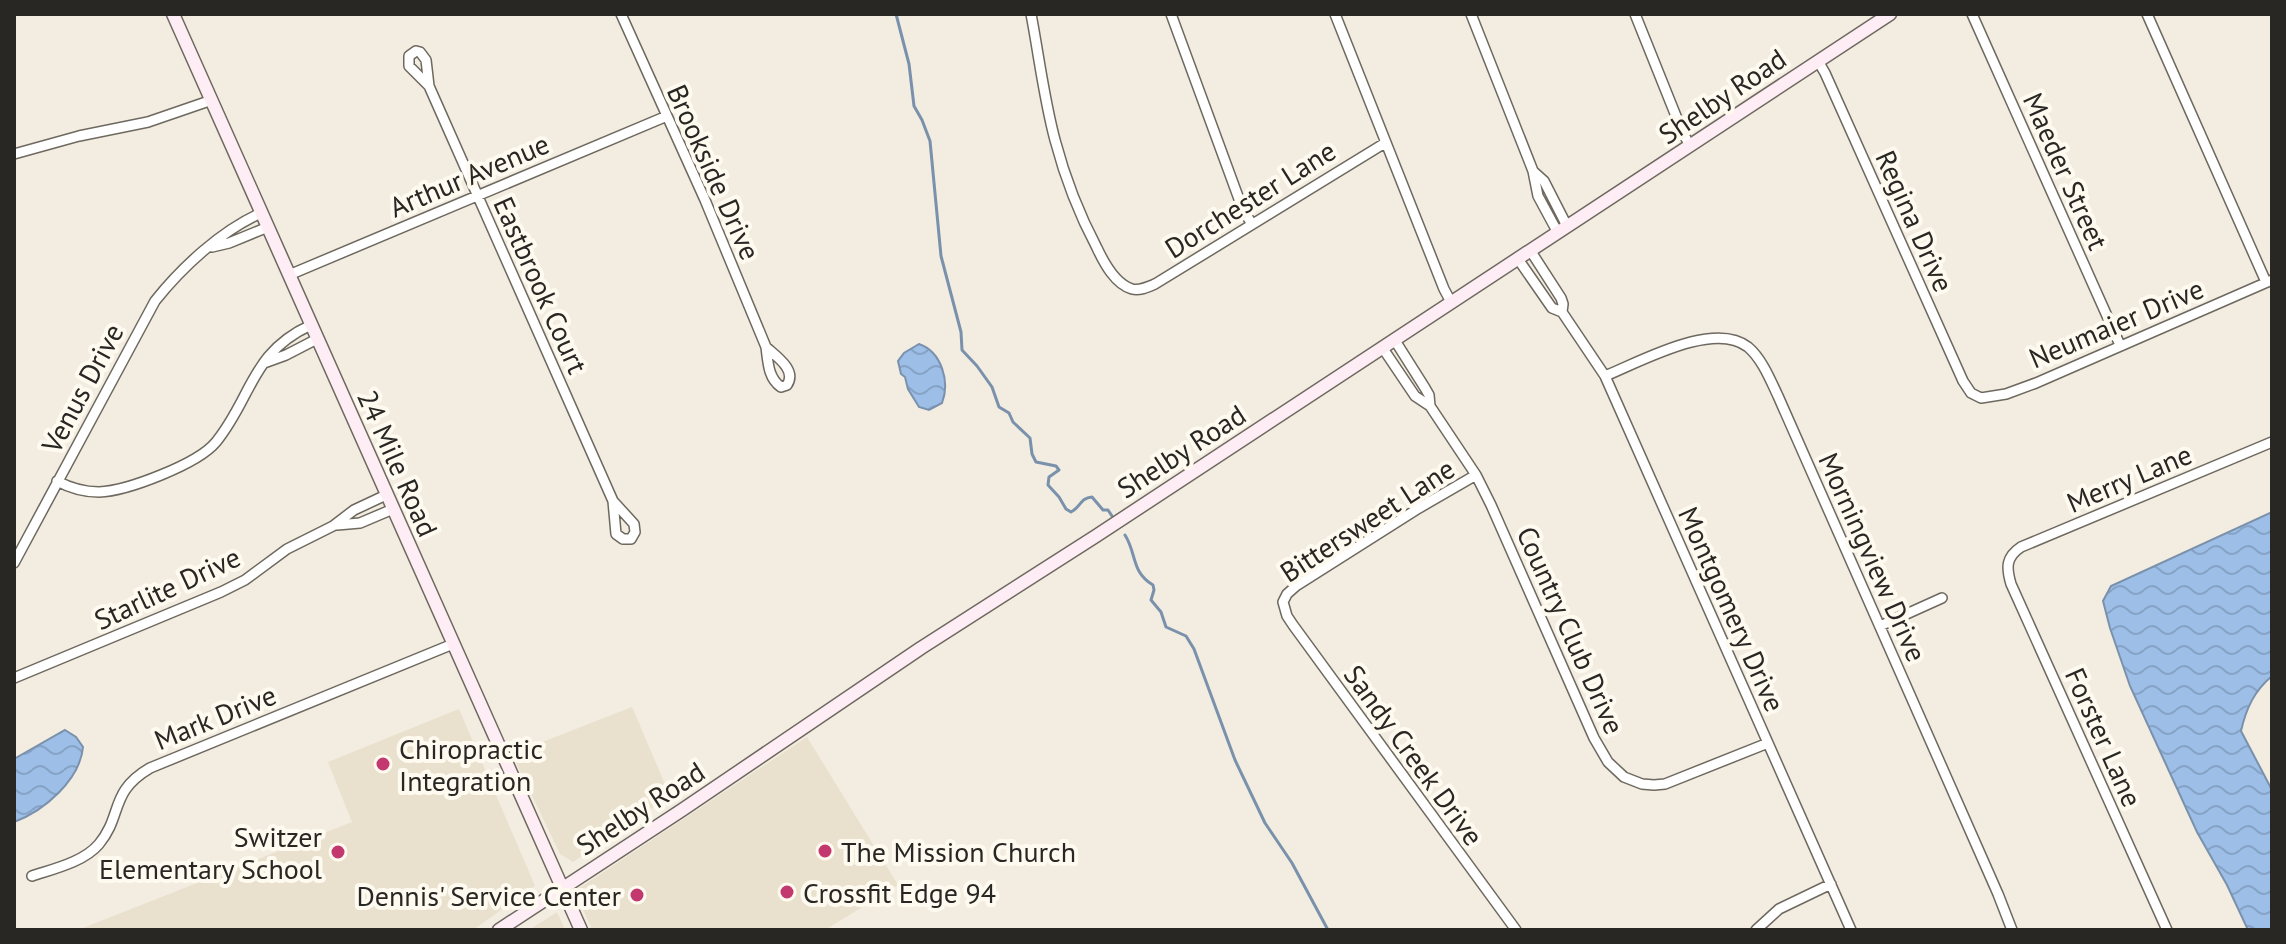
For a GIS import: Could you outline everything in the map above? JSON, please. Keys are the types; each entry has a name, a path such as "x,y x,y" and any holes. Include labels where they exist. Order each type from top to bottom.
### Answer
{"street":[{"name":"24 Mile Road","path":"173,14 581,930"},
{"name":"Brookside Drive","path":"621,14 705,200 766,347"},
{"name":"Dorchester Lane","path":"1031,14 1049,118 1074,197 1111,272 1121,283 1136,290 1155,284 1385,143"},
{"path":"1171,14 1243,210 1252,224"},
{"path":"1335,14 1451,302"},
{"path":"1471,14 1533,171 1544,181 1562,229"},
{"path":"1635,14 1690,146"},
{"name":"Shelby Road","path":"499,930 928,643 1890,14"},
{"name":"Maeder Street","path":"1972,14 2120,345"},
{"path":"2147,14 2269,281"},
{"name":"Regina Drive","path":"1818,61 1963,381 1976,397"},
{"name":"Eastbrook Court","path":"429,86 613,501"},
{"path":"14,154 79,136 148,122 212,100"},
{"name":"Arthur Avenue","path":"289,275 667,116"},
{"name":"Venus Drive","path":"14,563 155,301 169,283 224,233 261,213"},
{"name":"Venus Drive","path":"209,248 268,227"},
{"name":"Montgomery Drive","path":"1530,250 1561,298 1562,312"},
{"name":"Montgomery Drive","path":"1518,259 1552,308 1562,312 1605,376 1851,930"},
{"name":"Neumaier Drive","path":"1976,397 1987,399 2006,394 2269,281"},
{"path":"57,481 81,490 114,490 201,455 225,430 251,382 280,342 311,325"},
{"name":"Morningview Drive","path":"1605,376 1700,339 1731,338 1749,348 1778,396 2012,930"},
{"path":"264,363 317,339"},
{"name":"Country Club Drive","path":"1394,339 1425,388 1430,406 1476,475 1594,738 1615,769 1634,782 1665,784 1768,743"},
{"name":"Country Club Drive","path":"1382,347 1415,396 1430,406"},
{"name":"Merry Lane","path":"2008,560 2021,547 2272,442"},
{"name":"Bittersweet Lane","path":"1283,602 1296,586 1476,475"},
{"name":"Starlite Drive","path":"14,678 221,592 245,580 287,549 386,495"},
{"name":"Starlite Drive","path":"333,526 360,523 393,509"},
{"name":"Forster Lane","path":"2008,560 2011,584 2167,930"},
{"path":"1880,626 1942,598"},
{"name":"Sandy Creek Drive","path":"1283,602 1293,625 1516,930"},
{"name":"Mark Drive","path":"32,876 92,850 106,831 127,785 150,768 453,644"},
{"path":"1756,930 1779,909 1831,884"}],"shaded area":[{"path":"632,707 670,796 573,862 560,854 512,754"},
{"path":"459,709 535,886 473,930 78,930 352,822 328,762"},
{"path":"807,737 898,885 825,930 592,930 575,891"},
{"path":"557,912 565,930 529,930"}],"water":[{"path":"919,344 933,354 944,377 942,403 929,410 919,407 901,374 898,361 904,353"},
{"path":"2272,512 2272,676 2252,701 2241,731 2272,790 2272,930 2248,930 2197,832 2130,686 2103,601 2111,586"},
{"path":"65,730 76,737 83,747 75,771 59,793 14,822 14,759"}],"waterway":[{"path":"896,14 909,64 914,106 930,141 941,256 961,332 962,350 992,387 999,407 1009,413 1013,422 1030,438 1036,462 1056,466 1059,470 1049,477 1048,485 1066,509 1071,512 1085,499 1092,497 1112,516"},
{"path":"1125,535 1141,574 1153,585 1151,600 1161,612 1166,627 1186,636 1194,649 1235,760 1265,823 1292,863 1328,930"}],"place":[{"name":"Chiropractic Integration","path":"383,764"},
{"name":"The Mission Church","path":"825,851"},
{"name":"Switzer Elementary School","path":"338,852"},
{"name":"Crossfit Edge 94","path":"787,892"},
{"name":"Dennis' Service Center","path":"637,895"}]}
